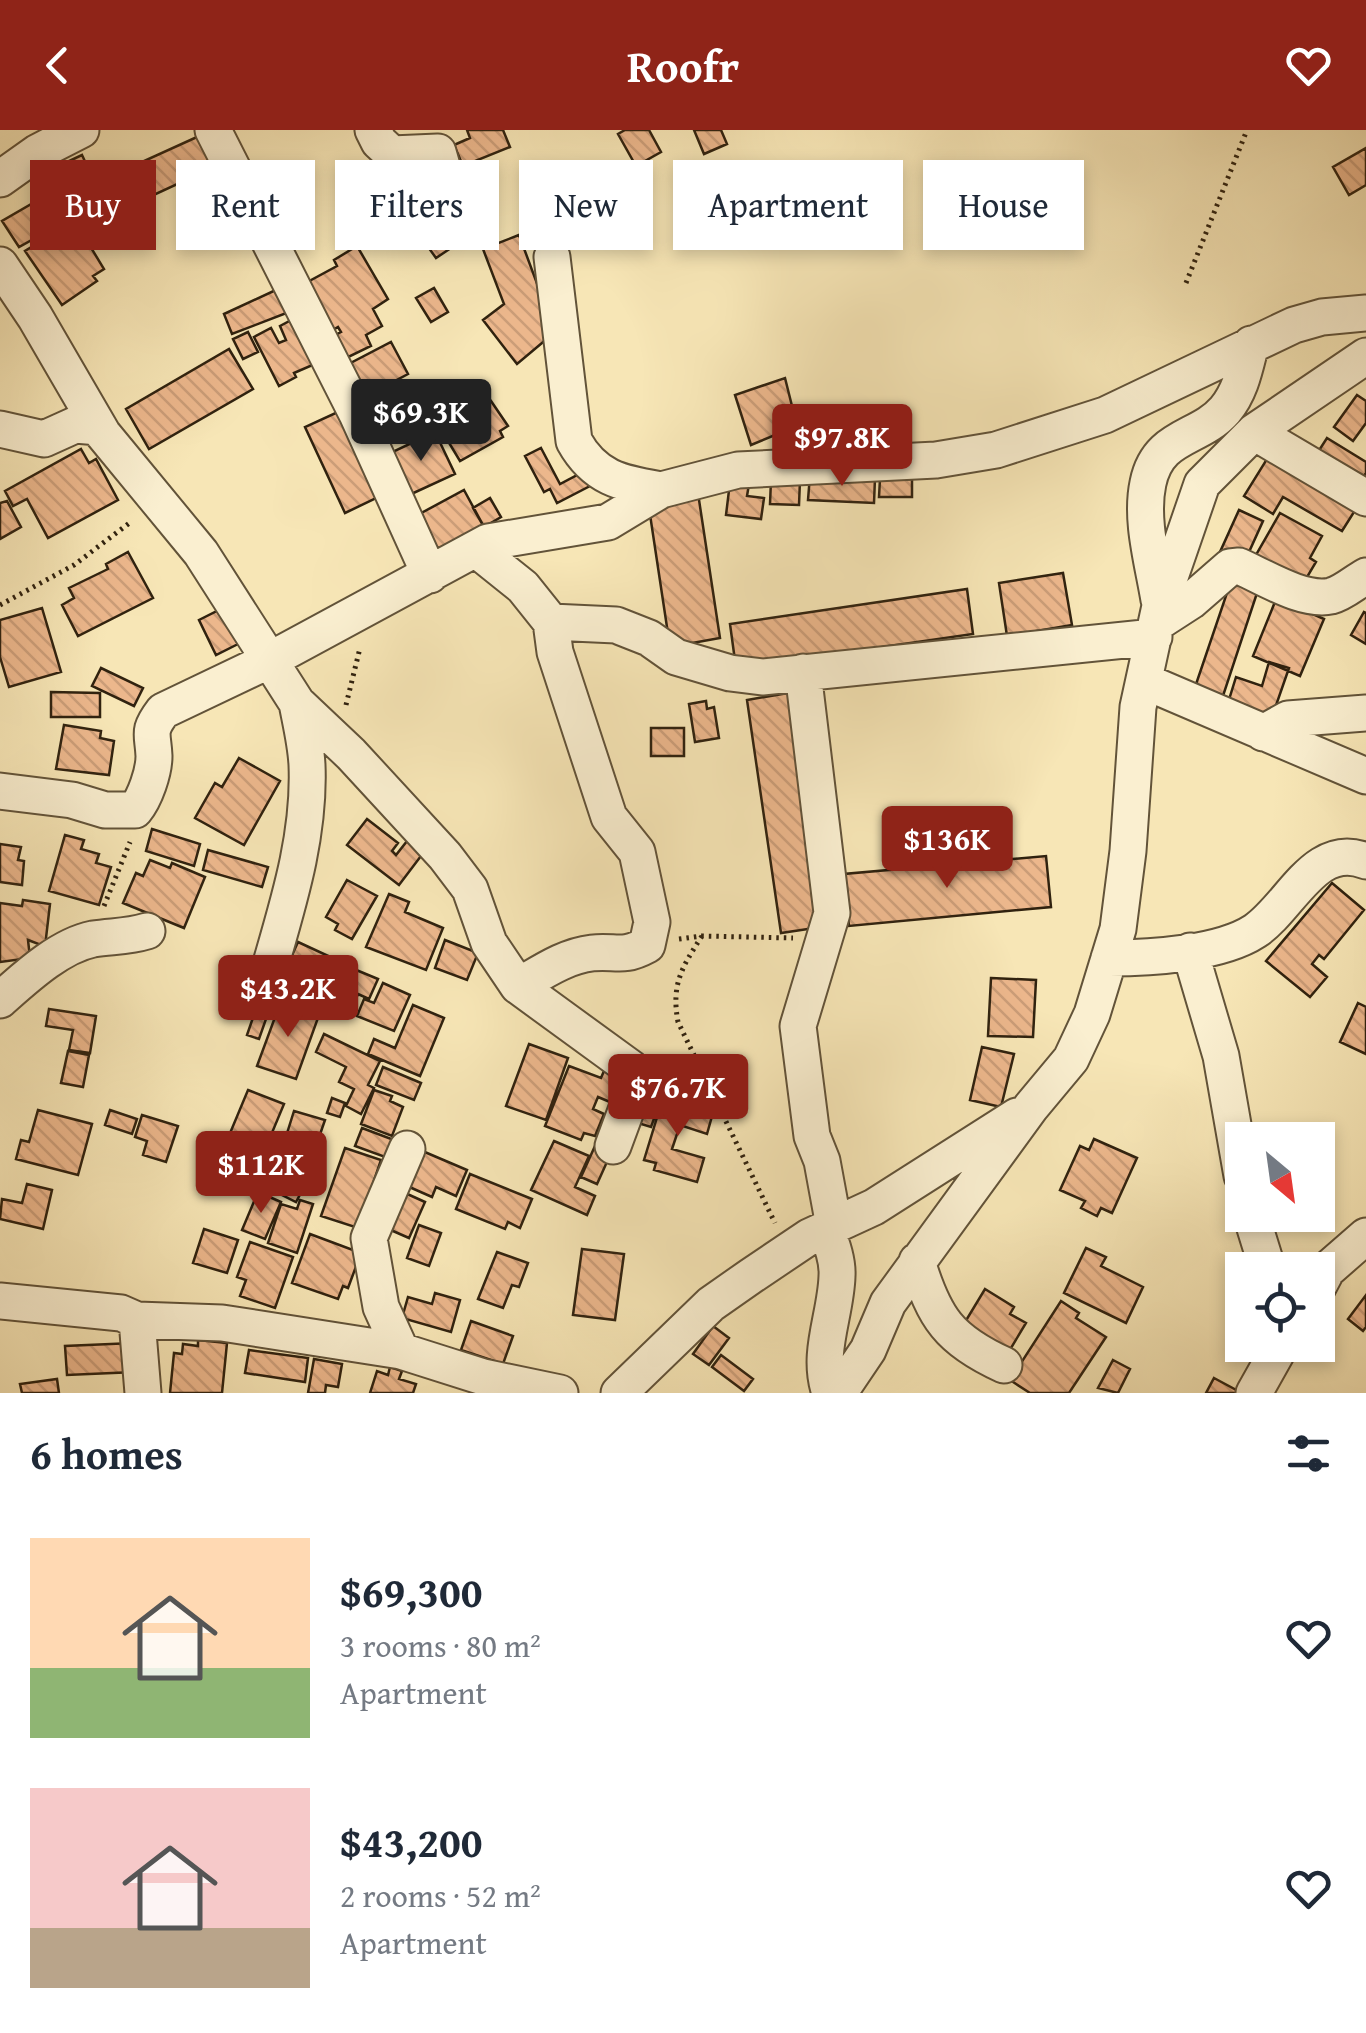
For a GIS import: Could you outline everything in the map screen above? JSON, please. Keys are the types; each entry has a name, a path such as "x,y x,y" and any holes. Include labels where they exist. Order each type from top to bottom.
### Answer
{"street":[{"path":"0,179 38,152 82,130"},
{"path":"213,130 358,414 430,575"},
{"path":"373,130 392,154 438,152 440,160"},
{"path":"552,257 574,442 598,470 619,483 660,490"},
{"path":"0,264 36,317 99,427 201,553 297,704 445,856 470,889 489,943 518,986 632,1069 636,1082 614,1146"},
{"path":"0,791 72,800 105,810 136,810 154,758 150,743 152,726 162,711 268,662 488,542 608,522 660,490 738,470 936,460 996,450 1105,415 1251,344 1322,317 1366,313"},
{"path":"1157,622 1146,514 1153,466 1162,451 1224,411 1240,386 1251,344"},
{"path":"839,1393 868,1350 888,1304 1031,1108 1071,1060 1092,1014 1118,929 1138,707 1157,622 1202,484 1254,432 1366,356"},
{"path":"0,429 44,439 75,425 99,427"},
{"path":"1254,432 1366,498"},
{"path":"476,550 523,587 550,622 555,652 609,817 637,852 652,922 647,945 616,955 584,955 556,964 518,986"},
{"path":"550,622 629,629 676,657 762,677 1157,622 1191,601 1230,567 1239,566 1304,594 1324,597 1335,595 1366,576"},
{"path":"803,672 832,913 798,1026 812,1136 822,1161 836,1257 837,1276 826,1347 830,1393"},
{"path":"1144,681 1350,769 1353,735 1366,724"},
{"path":"268,976 305,826 307,760 297,704"},
{"path":"1263,733 1288,718 1366,713"},
{"path":"1109,958 1190,951 1254,932 1320,865 1338,856 1366,861"},
{"path":"0,1000 76,944 127,938 147,931"},
{"path":"1190,951 1221,1056 1233,1122"},
{"path":"619,1393 712,1304 789,1251 874,1207 1031,1108"},
{"path":"401,1351 381,1307 369,1238 407,1148"},
{"path":"1335,1263 1366,1236"},
{"path":"918,1261 932,1307 943,1323 973,1352 1004,1365"},
{"path":"0,1273 42,1305"},
{"path":"0,1301 121,1313 137,1320 222,1322 401,1351 482,1385 560,1393"},
{"path":"137,1320 143,1393"},
{"path":"1254,1393 1268,1362"}],"path":[{"path":"1186,283 1247,130"},
{"path":"0,605 106,544 153,496"},
{"path":"336,740 358,651 364,642"},
{"path":"76,944 115,885 136,810"},
{"path":"647,945 702,936 827,936"},
{"path":"702,936 680,972 674,1001 678,1022 789,1251"}],"building":[{"path":"467,130 503,130 510,147 478,160 460,160 454,145 470,138"},
{"path":"625,130 649,130 661,152 647,160 633,160 618,134"},
{"path":"694,130 721,130 727,144 704,154"},
{"path":"208,132 222,160 176,160 176,185 156,194 156,160 146,160"},
{"path":"1366,148 1366,185 1349,195 1333,167"},
{"path":"30,205 30,241 19,247 2,221"},
{"path":"519,235 519,250 525,250 555,332 517,364 483,320 504,304 483,250 499,250 499,243"},
{"path":"92,250 104,269 93,276 97,281 62,305 25,251"},
{"path":"350,250 359,250 388,299 373,309 382,326 366,335 371,346 340,361 329,338 341,332 338,327 328,333 302,285 337,266 334,260"},
{"path":"430,250 448,250 436,258"},
{"path":"434,288 448,312 431,322 416,298"},
{"path":"278,289 289,312 232,334 224,314"},
{"path":"299,316 322,361 294,373 296,377 279,386 254,337 271,328 279,343 286,340 280,326"},
{"path":"248,332 258,352 243,359 233,339"},
{"path":"391,342 408,374 393,382 402,397 381,410 371,394 358,401 341,368"},
{"path":"229,349 253,389 149,449 126,409"},
{"path":"785,378 797,426 751,445 735,395"},
{"path":"474,387 484,405 491,401 508,426 500,431 503,437 460,461 434,418 460,403 457,397"},
{"path":"1357,395 1366,401 1366,423 1353,441 1334,427"},
{"path":"351,406 391,491 345,513 305,427"},
{"path":"435,432 455,474 407,496 388,454"},
{"path":"1327,438 1366,462 1366,473 1360,482 1316,455"},
{"path":"541,448 560,484 583,472 590,486 557,503 550,489 544,492 525,456"},
{"path":"81,449 89,463 96,459 118,500 48,538 27,499 13,506 5,491"},
{"path":"1272,451 1359,504 1342,531 1283,497 1273,514 1244,496"},
{"path":"810,475 875,478 874,503 808,500"},
{"path":"880,479 912,479 912,497 879,497"},
{"path":"696,480 720,638 670,647 646,488"},
{"path":"771,480 800,480 799,505 770,504"},
{"path":"730,482 749,484 747,496 764,498 761,519 726,515"},
{"path":"464,490 490,538 438,566 412,518"},
{"path":"490,498 501,517 484,527 473,508"},
{"path":"7,501 21,527 0,539 0,503"},
{"path":"1239,510 1263,521 1244,563 1220,552"},
{"path":"1280,513 1322,536 1310,558 1316,562 1303,584 1252,562"},
{"path":"128,552 153,598 78,636 62,605 74,598 69,588 108,569 106,564"},
{"path":"1063,573 1072,625 1007,636 999,583"},
{"path":"1231,581 1258,590 1220,705 1192,696"},
{"path":"967,589 973,634 736,668 730,624"},
{"path":"1279,592 1301,609 1324,619 1300,676 1253,656"},
{"path":"42,608 61,672 9,687 0,657 0,620"},
{"path":"221,609 238,644 216,655 199,620"},
{"path":"1366,613 1366,644 1351,635"},
{"path":"1269,662 1289,668 1272,717 1228,703 1236,677 1262,686"},
{"path":"101,668 143,688 134,706 92,686"},
{"path":"51,692 100,693 100,717 51,717"},
{"path":"794,692 828,926 781,933 747,700"},
{"path":"706,701 707,709 714,707 719,738 695,742 689,704"},
{"path":"64,725 101,731 100,738 114,741 109,775 56,769"},
{"path":"651,728 684,728 684,756 651,756"},
{"path":"239,758 280,781 244,845 195,818 215,783 222,787"},
{"path":"367,819 398,843 392,851 396,855 411,836 427,848 399,885 347,845"},
{"path":"152,829 200,844 194,866 146,851"},
{"path":"65,835 84,840 81,849 99,854 96,863 111,867 99,905 49,891"},
{"path":"0,844 21,847 18,860 24,861 22,885 0,882"},
{"path":"208,850 268,867 262,887 203,870"},
{"path":"1046,856 1051,907 849,926 844,874"},
{"path":"150,860 170,868 172,863 205,877 184,928 123,903 136,873 143,876"},
{"path":"347,880 377,896 352,939 335,930 338,924 326,917"},
{"path":"1332,883 1364,910 1324,959 1319,955 1312,964 1327,977 1310,997 1266,961"},
{"path":"389,894 409,902 405,912 443,928 426,970 366,947"},
{"path":"23,900 50,904 46,938 54,940 41,945 28,940 30,958 0,962 0,903 22,906"},
{"path":"445,940 478,953 467,980 435,968"},
{"path":"298,942 348,965 326,1012 287,993 289,988 279,984"},
{"path":"349,967 378,979 369,999 358,994 351,1011 333,1004"},
{"path":"991,978 1036,980 1033,1037 988,1036"},
{"path":"383,983 410,995 394,1031 357,1016 364,999 374,1003"},
{"path":"251,985 270,992 273,999 259,1039 247,1035 257,1006 245,1002"},
{"path":"281,1001 319,1015 296,1079 257,1066"},
{"path":"1358,1003 1366,1007 1366,1054 1340,1042"},
{"path":"413,1005 444,1018 420,1076 368,1054 374,1039 395,1048"},
{"path":"49,1009 96,1016 90,1053 69,1050 73,1030 46,1026"},
{"path":"324,1034 380,1061 368,1085 374,1088 361,1114 346,1106 354,1089 339,1082 346,1067 316,1052"},
{"path":"529,1044 568,1058 546,1120 506,1106"},
{"path":"982,1047 1014,1054 1001,1107 970,1100"},
{"path":"68,1051 89,1055 83,1087 61,1083"},
{"path":"569,1066 601,1078 604,1071 619,1078 610,1102 598,1097 593,1109 604,1114 595,1136 584,1133 581,1140 545,1126"},
{"path":"383,1067 421,1083 414,1100 376,1085"},
{"path":"248,1090 284,1104 264,1152 228,1138"},
{"path":"374,1090 392,1096 390,1101 403,1107 392,1136 361,1124"},
{"path":"637,1095 660,1102 651,1127 628,1120"},
{"path":"674,1097 714,1109 707,1134 680,1125 672,1149 704,1158 697,1182 654,1170 656,1163 644,1160 659,1111 669,1113"},
{"path":"332,1098 345,1103 340,1117 327,1113"},
{"path":"38,1110 92,1124 78,1175 16,1159 21,1140 29,1142"},
{"path":"110,1110 137,1119 132,1134 105,1125"},
{"path":"294,1111 325,1120 308,1169 279,1159"},
{"path":"142,1115 178,1126 166,1162 143,1155 147,1141 135,1137"},
{"path":"362,1128 402,1143 396,1161 355,1146"},
{"path":"1094,1139 1137,1158 1112,1213 1101,1208 1097,1216 1081,1208 1085,1201 1060,1190 1080,1146 1089,1150"},
{"path":"554,1141 589,1156 575,1187 595,1196 587,1215 531,1190"},
{"path":"595,1146 611,1153 597,1184 581,1177"},
{"path":"413,1147 467,1170 456,1196 436,1187 432,1197 398,1182"},
{"path":"345,1148 381,1160 358,1228 321,1216"},
{"path":"251,1155 267,1163 254,1189 238,1182"},
{"path":"274,1171 304,1187 296,1202 266,1187"},
{"path":"470,1174 532,1199 520,1228 508,1222 505,1229 456,1209"},
{"path":"27,1184 52,1190 43,1229 0,1219 2,1199 22,1203"},
{"path":"394,1188 425,1202 409,1238 377,1224"},
{"path":"258,1192 281,1202 265,1239 242,1230"},
{"path":"300,1200 313,1204 297,1253 268,1243 281,1204 297,1209"},
{"path":"419,1225 441,1233 429,1266 407,1258"},
{"path":"204,1229 238,1240 227,1273 193,1263"},
{"path":"310,1234 361,1253 348,1288 343,1286 338,1299 292,1283"},
{"path":"250,1242 293,1257 275,1308 240,1296 246,1280 237,1277"},
{"path":"1086,1248 1106,1257 1101,1266 1143,1287 1126,1323 1064,1293"},
{"path":"582,1249 624,1254 615,1320 573,1315"},
{"path":"497,1252 528,1263 519,1287 512,1285 503,1308 478,1299"},
{"path":"985,1289 1014,1307 1010,1314 1026,1323 1005,1358 959,1332"},
{"path":"435,1293 460,1300 451,1332 402,1318 408,1297 432,1304"},
{"path":"1366,1295 1366,1327 1363,1331 1348,1319"},
{"path":"1061,1301 1079,1313 1076,1318 1106,1337 1069,1393 1030,1393 1010,1380"},
{"path":"471,1321 513,1336 503,1364 461,1350"},
{"path":"713,1326 729,1338 709,1365 693,1354"},
{"path":"198,1340 227,1343 222,1393 170,1393 174,1353 182,1354 183,1344 198,1346"},
{"path":"133,1343 135,1372 67,1375 65,1346"},
{"path":"249,1350 308,1358 305,1382 245,1373"},
{"path":"721,1355 753,1379 744,1391 712,1367"},
{"path":"314,1359 342,1364 338,1387 326,1385 325,1393 308,1393"},
{"path":"1113,1360 1130,1369 1118,1393 1098,1388"},
{"path":"390,1367 402,1371 399,1379 416,1384 413,1393 370,1393 377,1371 388,1375"},
{"path":"1214,1378 1242,1393 1206,1393"},
{"path":"57,1379 59,1393 22,1393 20,1384"}]}
